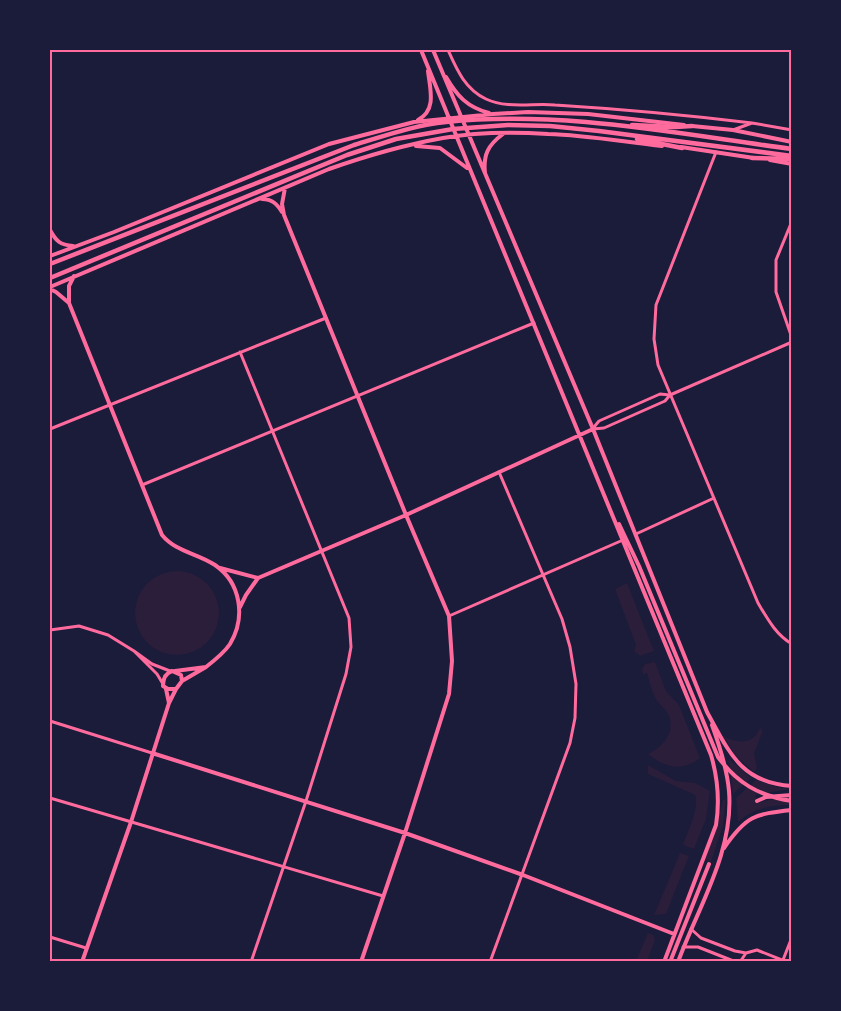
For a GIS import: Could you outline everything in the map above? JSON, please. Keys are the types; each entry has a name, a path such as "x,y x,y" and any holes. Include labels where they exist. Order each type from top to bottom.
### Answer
{"highway":[{"path":"50,264 306,162 392,133 445,122 540,118 600,123 792,148"},
{"path":"50,278 346,155 396,139 453,129 508,125 550,126 792,157"},
{"path":"610,125 692,126"},
{"path":"599,131 682,148"},
{"path":"752,158 792,157"}],"main road":[{"path":"421,50 607,499 711,755 717,776 719,804 716,825 664,962"},
{"path":"432,50 453,90 463,101 477,110 493,114"},
{"path":"437,60 593,429 723,756 729,791 729,816 722,851 678,962"},
{"path":"414,122 425,116 430,106 431,96 426,61"},
{"path":"50,256 329,144 414,122 528,112 588,114 732,130 792,142"},
{"path":"486,177 484,162 487,149 493,141 505,133"},
{"path":"69,303 50,288 74,276 359,159 445,138 505,133 551,134 682,148 792,164"},
{"path":"406,146 440,147 469,169"},
{"path":"284,215 282,204 285,189"},
{"path":"261,199 268,199 277,204 284,215 449,616 452,661 449,694 405,833 360,962"},
{"path":"50,230 56,241 65,246 77,246"},
{"path":"74,276 69,286 69,303 158,528 169,543 217,566 258,578"},
{"path":"82,962 131,822 169,703 182,681 206,667 230,644 239,619 240,608 258,578 406,515 593,429"},
{"path":"607,499 639,566 718,757 748,788 761,794 792,801"},
{"path":"217,566 235,590 240,608"},
{"path":"169,703 164,686 167,674 206,667"},
{"path":"174,671 181,675 182,681"},
{"path":"164,686 176,689"},
{"path":"707,712 731,756 738,764 754,777 776,785 792,786"},
{"path":"152,753 405,833 523,875 674,934"},
{"path":"757,801 766,797 792,795"},
{"path":"722,851 737,830 751,818 767,813 792,810"},
{"path":"670,962 709,864"}],"street":[{"path":"448,50 460,76 471,89 486,99 500,104 551,104 662,113 792,130"},
{"path":"732,130 752,123"},
{"path":"716,153 656,305 654,339 658,365 758,603 769,622 785,640 792,644"},
{"path":"593,429 604,428 664,401 670,395 792,340 776,292 776,260 792,221"},
{"path":"50,429 326,318"},
{"path":"142,484 534,323"},
{"path":"240,352 349,618 351,647 346,674 306,801 250,962"},
{"path":"593,429 598,422 660,394 670,395"},
{"path":"490,962 570,743 575,718 576,684 570,647 562,618 499,472"},
{"path":"636,534 714,498"},
{"path":"449,616 623,540"},
{"path":"50,630 79,626 108,635 152,664 174,671"},
{"path":"134,651 157,674 164,686"},
{"path":"50,722 152,753"},
{"path":"50,798 383,896"},
{"path":"691,929 701,938 746,954"},
{"path":"50,937 86,948"},
{"path":"740,962 746,954 757,950 784,961 792,937"},
{"path":"683,947 698,947 736,962"}],"shaded area":[{"path":"177,571 200,578 212,590 219,613 212,636 200,648 177,655 154,648 142,636 135,613 142,590 154,578"},
{"path":"627,583 654,651 640,656 634,651 636,645 615,589"},
{"path":"655,662 666,691 679,705 700,758 680,767 667,765 648,754 660,747 668,737 671,725 667,712 655,698 647,673 643,674 642,669 645,664"},
{"path":"760,728 763,731 754,753 757,768 754,772 736,756 723,736 744,741 753,738"},
{"path":"729,759 751,778 733,794"},
{"path":"648,765 676,781 695,783 710,791 706,819 694,849 683,845 696,806 695,795 648,774"},
{"path":"756,780 791,789 755,795 758,803 791,799 791,805 763,808 750,813 738,822 736,798"},
{"path":"726,799 723,825 711,862 705,860 723,800"},
{"path":"680,853 689,856 666,914 654,915"},
{"path":"648,933 653,935 655,940 647,961 636,961"}]}
